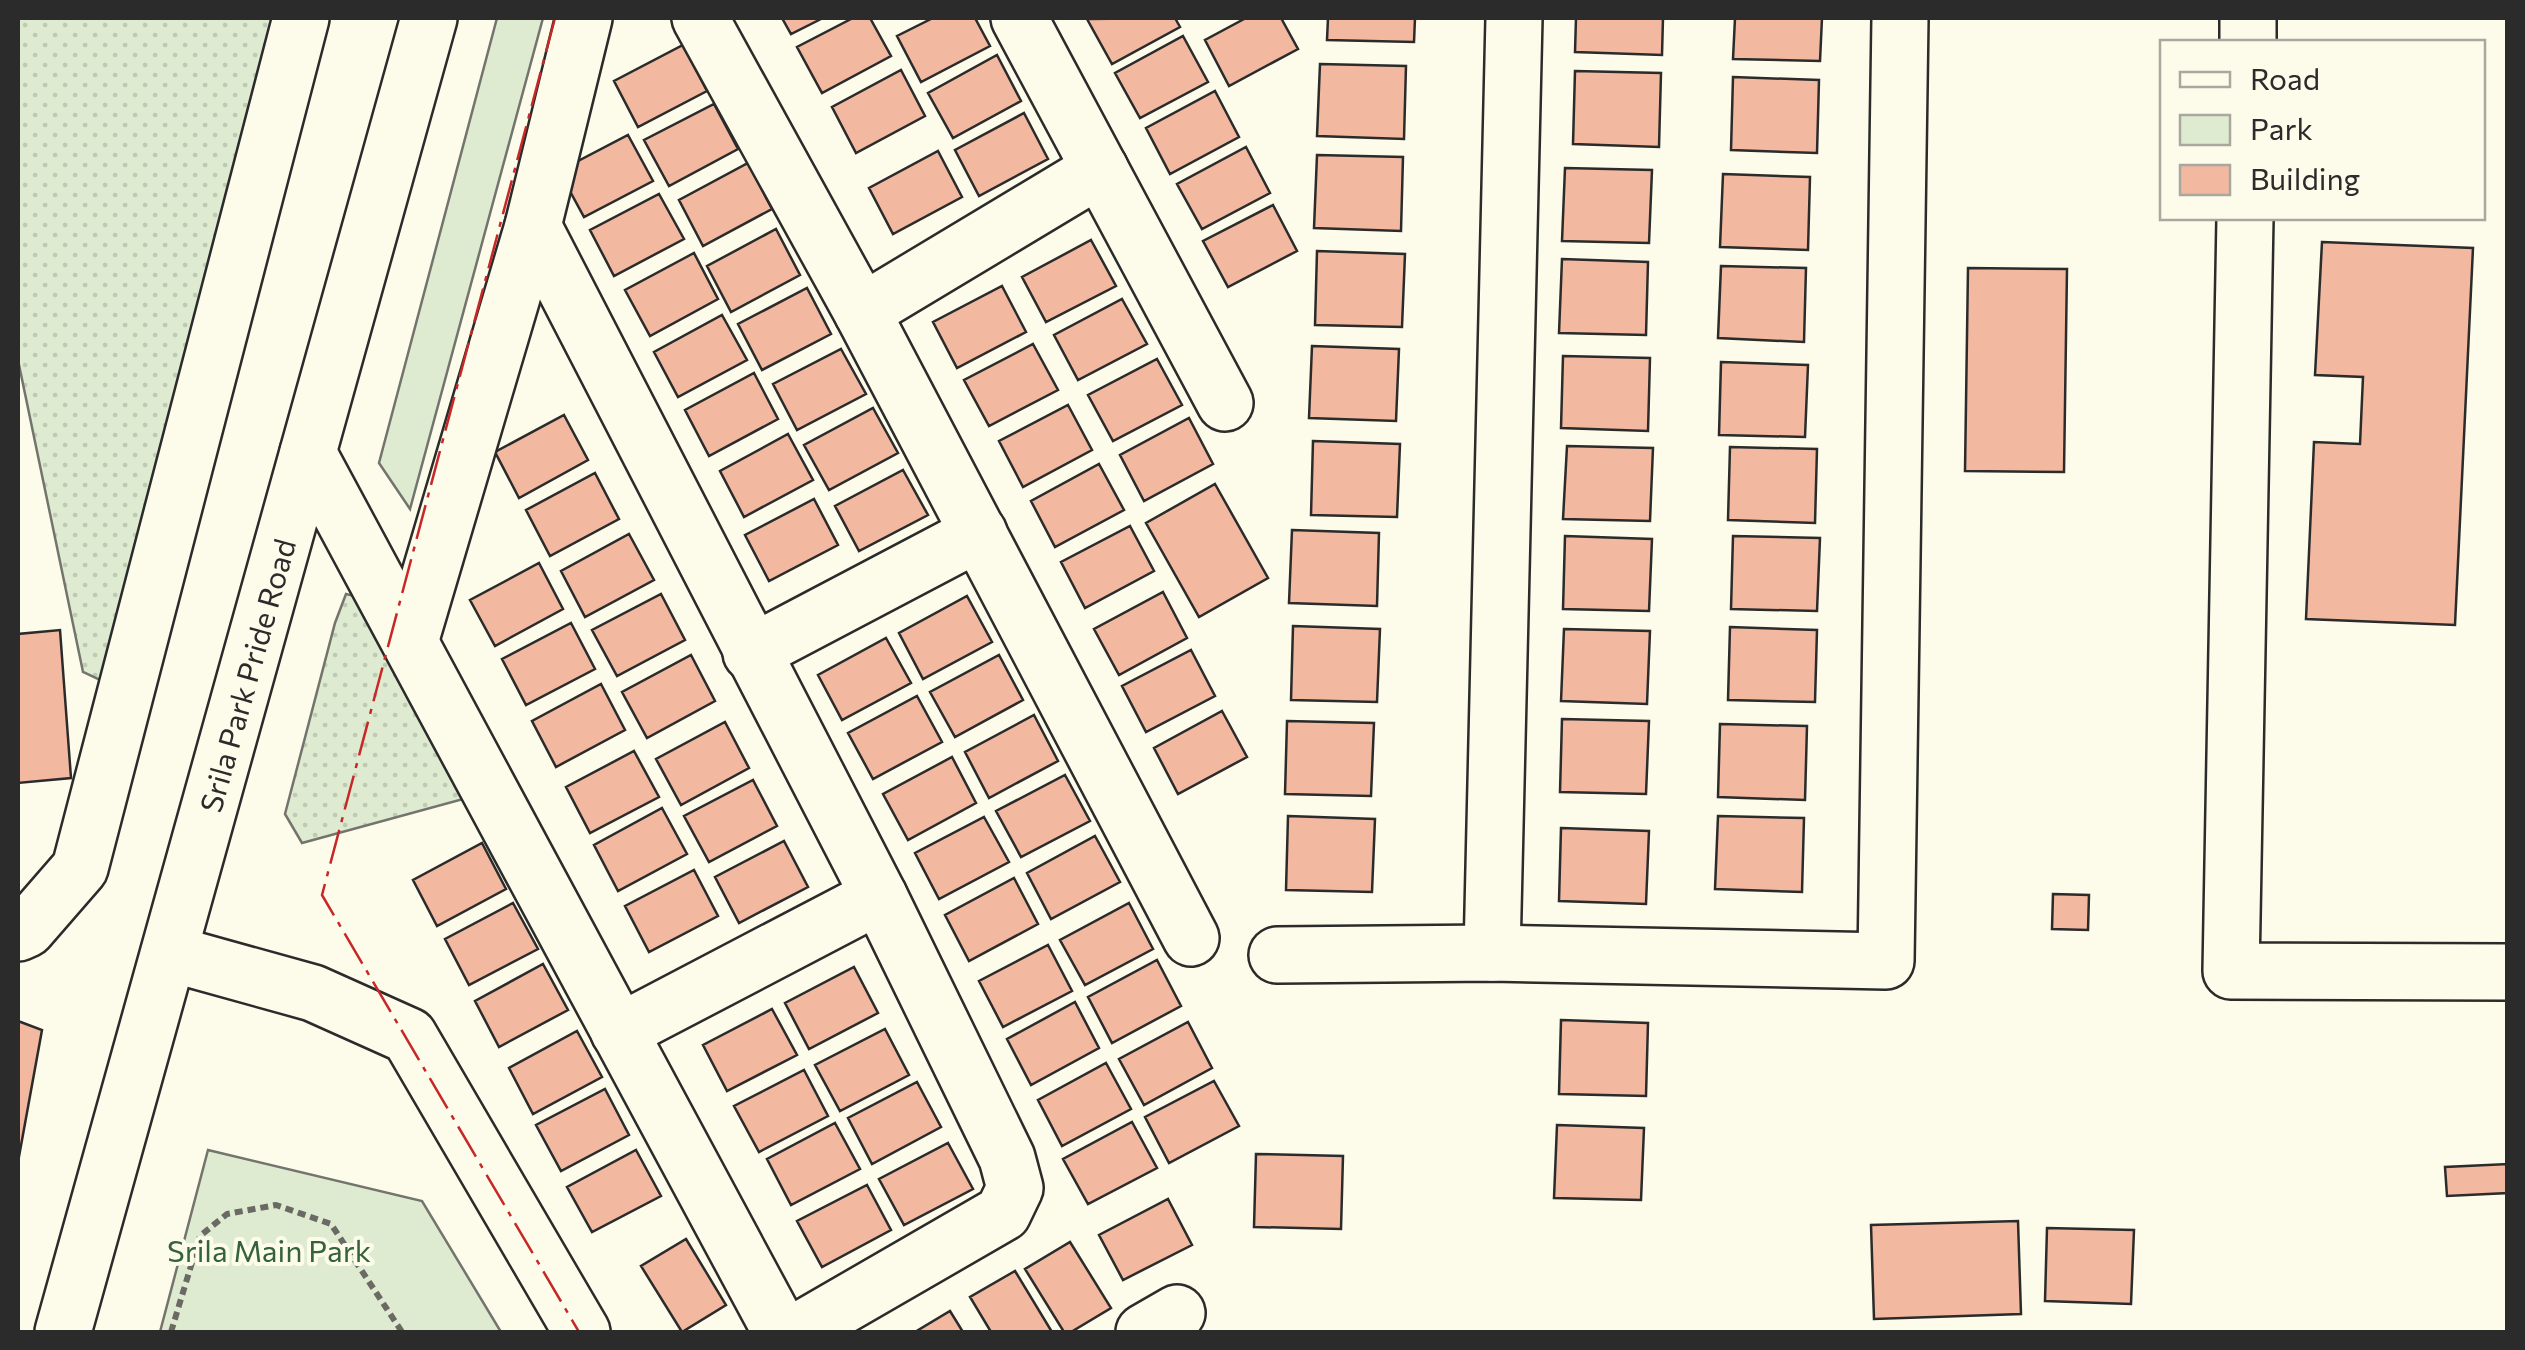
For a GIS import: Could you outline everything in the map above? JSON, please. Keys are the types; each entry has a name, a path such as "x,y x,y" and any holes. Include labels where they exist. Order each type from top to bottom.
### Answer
{"street":[{"path":"18,933 27,929 80,868 302,18"},
{"name":"Srila Park Pride Road","path":"63,1332 428,18"},
{"path":"410,642 534,226 584,18"},
{"path":"700,18 862,312 1192,938"},
{"path":"1018,18 1225,403"},
{"path":"1492,953 1514,18"},
{"path":"1278,955 1492,953 1886,961 1900,18"},
{"path":"862,312 1100,170"},
{"path":"2244,220 2231,971 2508,972"},
{"path":"534,226 751,654 879,896 1007,1158 1015,1188 1004,1213 797,1332"},
{"path":"308,453 781,1332"},
{"path":"751,654 980,533"},
{"path":"619,1032 879,896"},
{"path":"169,953 314,993 409,1036 582,1332"}],"path":[{"path":"171,1332 200,1236 227,1214 276,1205 331,1224 402,1332"}],"green space":[{"path":"18,18 312,18 136,697 83,672 18,360"},
{"path":"497,18 543,18 410,509 379,463"},
{"path":"346,594 359,597 467,798 302,843 285,814"},
{"name":"Srila Main Park","path":"208,1150 422,1201 501,1332 160,1332"}],"building":[{"path":"782,18 823,18 791,34"},
{"path":"853,18 870,18 891,56 822,93 797,47"},
{"path":"933,18 975,18 990,46 921,82 897,36"},
{"path":"1175,18 1180,27 1112,64 1087,19"},
{"path":"1246,18 1281,18 1298,49 1229,86 1205,40"},
{"path":"1328,18 1415,18 1414,42 1327,40"},
{"path":"1576,18 1663,18 1662,55 1575,52"},
{"path":"1735,18 1822,18 1820,61 1733,59"},
{"path":"1183,36 1208,82 1140,118 1115,73"},
{"path":"683,45 707,91 638,127 614,81"},
{"path":"997,55 1021,101 953,138 928,93"},
{"path":"1320,64 1406,66 1404,139 1317,136"},
{"path":"901,70 925,116 856,153 832,107"},
{"path":"1575,71 1661,73 1659,147 1573,144"},
{"path":"1733,77 1819,80 1817,153 1731,150"},
{"path":"1215,91 1239,137 1170,174 1146,128"},
{"path":"714,104 738,149 669,186 644,140"},
{"path":"1024,113 1048,159 979,196 955,150"},
{"path":"628,135 653,181 584,217 559,171"},
{"path":"1246,147 1270,193 1202,229 1177,184"},
{"path":"938,151 962,197 893,234 869,188"},
{"path":"1317,155 1403,157 1401,231 1314,228"},
{"path":"748,163 772,209 703,246 679,200"},
{"path":"1565,168 1652,170 1649,243 1562,241"},
{"path":"1723,174 1810,177 1808,250 1720,247"},
{"path":"659,194 684,239 614,276 590,230"},
{"path":"1273,205 1297,251 1228,287 1203,241"},
{"path":"776,229 800,275 731,312 707,266"},
{"path":"1091,240 1116,286 1046,322 1022,277"},
{"path":"2322,242 2473,248 2455,625 2306,619 2314,442 2360,444 2363,377 2315,375"},
{"path":"1317,251 1405,254 1402,327 1315,325"},
{"path":"694,253 718,299 650,336 625,290"},
{"path":"1562,259 1648,262 1646,335 1559,333"},
{"path":"1721,266 1806,268 1804,342 1718,338"},
{"path":"1968,268 2067,269 2064,472 1965,471"},
{"path":"1002,286 1026,332 957,368 933,322"},
{"path":"807,288 831,334 762,370 738,324"},
{"path":"1122,299 1147,344 1078,380 1054,335"},
{"path":"722,315 747,360 678,397 654,352"},
{"path":"1033,344 1058,390 989,426 964,380"},
{"path":"1312,346 1399,349 1396,421 1309,418"},
{"path":"841,349 866,394 797,430 773,384"},
{"path":"1563,356 1650,358 1648,431 1561,428"},
{"path":"1157,359 1182,405 1113,441 1088,395"},
{"path":"1721,362 1808,365 1805,437 1719,435"},
{"path":"754,373 778,419 709,456 685,410"},
{"path":"1068,405 1092,450 1023,487 999,441"},
{"path":"873,408 898,453 829,490 804,445"},
{"path":"564,415 588,460 519,498 495,452"},
{"path":"1189,418 1213,464 1144,501 1120,455"},
{"path":"788,434 813,480 744,517 720,471"},
{"path":"1313,441 1400,444 1397,517 1311,515"},
{"path":"1567,446 1653,448 1650,521 1563,519"},
{"path":"1730,447 1817,449 1815,523 1728,520"},
{"path":"1099,464 1124,510 1055,547 1031,501"},
{"path":"903,470 928,515 859,551 835,506"},
{"path":"595,473 619,519 550,556 526,510"},
{"path":"1215,484 1268,578 1199,617 1146,523"},
{"path":"814,499 838,545 769,581 745,535"},
{"path":"1130,526 1154,571 1085,608 1061,562"},
{"path":"1292,530 1379,533 1377,606 1289,603"},
{"path":"629,534 654,580 585,617 561,571"},
{"path":"1565,536 1652,539 1649,611 1563,609"},
{"path":"1733,536 1820,538 1817,611 1731,609"},
{"path":"539,563 563,609 495,646 470,600"},
{"path":"1163,592 1187,638 1119,675 1094,629"},
{"path":"661,594 685,640 617,676 592,630"},
{"path":"967,596 992,642 923,679 899,633"},
{"path":"571,623 595,669 526,705 502,659"},
{"path":"1293,626 1380,629 1377,702 1291,700"},
{"path":"1730,627 1817,630 1815,702 1728,700"},
{"path":"1564,629 1650,631 1647,704 1561,701"},
{"path":"60,630 71,778 18,783 18,634"},
{"path":"886,638 911,683 842,720 818,675"},
{"path":"1191,650 1215,696 1146,732 1122,686"},
{"path":"691,655 715,701 647,738 622,692"},
{"path":"999,655 1023,700 955,737 930,692"},
{"path":"601,684 625,730 556,767 532,721"},
{"path":"917,696 942,742 873,779 848,733"},
{"path":"1222,711 1247,757 1178,794 1154,748"},
{"path":"1034,715 1058,761 989,798 965,752"},
{"path":"1562,719 1649,721 1646,794 1560,792"},
{"path":"1287,721 1374,723 1371,796 1285,794"},
{"path":"725,722 749,768 681,805 656,759"},
{"path":"1720,724 1807,726 1805,800 1718,797"},
{"path":"634,751 659,797 590,833 566,787"},
{"path":"952,757 976,803 908,840 883,794"},
{"path":"1065,775 1090,821 1021,857 996,811"},
{"path":"753,780 777,826 709,862 684,816"},
{"path":"662,808 687,854 618,891 594,845"},
{"path":"1288,816 1375,819 1372,892 1286,890"},
{"path":"1718,816 1804,818 1802,892 1715,889"},
{"path":"984,817 1009,862 939,899 915,853"},
{"path":"1561,828 1649,831 1646,904 1559,901"},
{"path":"1095,836 1120,882 1051,919 1027,873"},
{"path":"784,841 808,887 739,923 715,877"},
{"path":"482,843 506,889 437,926 413,880"},
{"path":"694,870 718,916 649,952 625,906"},
{"path":"1014,878 1038,924 969,961 945,915"},
{"path":"2053,894 2089,895 2088,930 2052,929"},
{"path":"513,903 538,949 469,985 445,939"},
{"path":"1129,903 1153,949 1085,985 1060,940"},
{"path":"1048,945 1072,991 1003,1027 979,981"},
{"path":"1157,960 1181,1006 1112,1043 1088,997"},
{"path":"543,964 568,1010 499,1047 475,1001"},
{"path":"854,967 878,1013 809,1049 785,1003"},
{"path":"1075,1002 1099,1048 1031,1085 1007,1039"},
{"path":"772,1009 797,1055 727,1091 703,1045"},
{"path":"1561,1020 1648,1023 1646,1096 1559,1094"},
{"path":"18,1021 42,1030 18,1162"},
{"path":"1188,1022 1212,1068 1144,1105 1119,1059"},
{"path":"885,1029 909,1075 840,1111 815,1065"},
{"path":"577,1031 602,1077 533,1114 509,1068"},
{"path":"1106,1063 1131,1109 1062,1146 1038,1100"},
{"path":"804,1070 828,1116 759,1152 734,1106"},
{"path":"1214,1081 1239,1126 1169,1163 1145,1117"},
{"path":"917,1082 941,1127 872,1164 848,1118"},
{"path":"605,1089 629,1135 561,1171 536,1125"},
{"path":"1132,1122 1157,1168 1088,1204 1063,1159"},
{"path":"835,1123 860,1169 791,1205 767,1159"},
{"path":"1557,1125 1644,1128 1641,1200 1554,1198"},
{"path":"948,1143 973,1189 904,1225 879,1179"},
{"path":"636,1150 661,1196 592,1232 567,1187"},
{"path":"1256,1154 1343,1156 1341,1229 1254,1227"},
{"path":"2508,1164 2508,1193 2447,1196 2445,1167"},
{"path":"867,1185 891,1230 822,1267 797,1221"},
{"path":"1168,1199 1192,1245 1123,1280 1099,1235"},
{"path":"2018,1221 2021,1314 1874,1319 1871,1225"},
{"path":"2047,1228 2134,1230 2131,1304 2045,1301"},
{"path":"686,1239 726,1305 682,1332 641,1266"},
{"path":"1070,1242 1111,1308 1071,1332 1064,1332 1025,1269"},
{"path":"1015,1271 1052,1332 991,1332 970,1297"},
{"path":"950,1311 963,1332 915,1332"}],"power":[{"path":"555,18 322,895 579,1332"}]}
